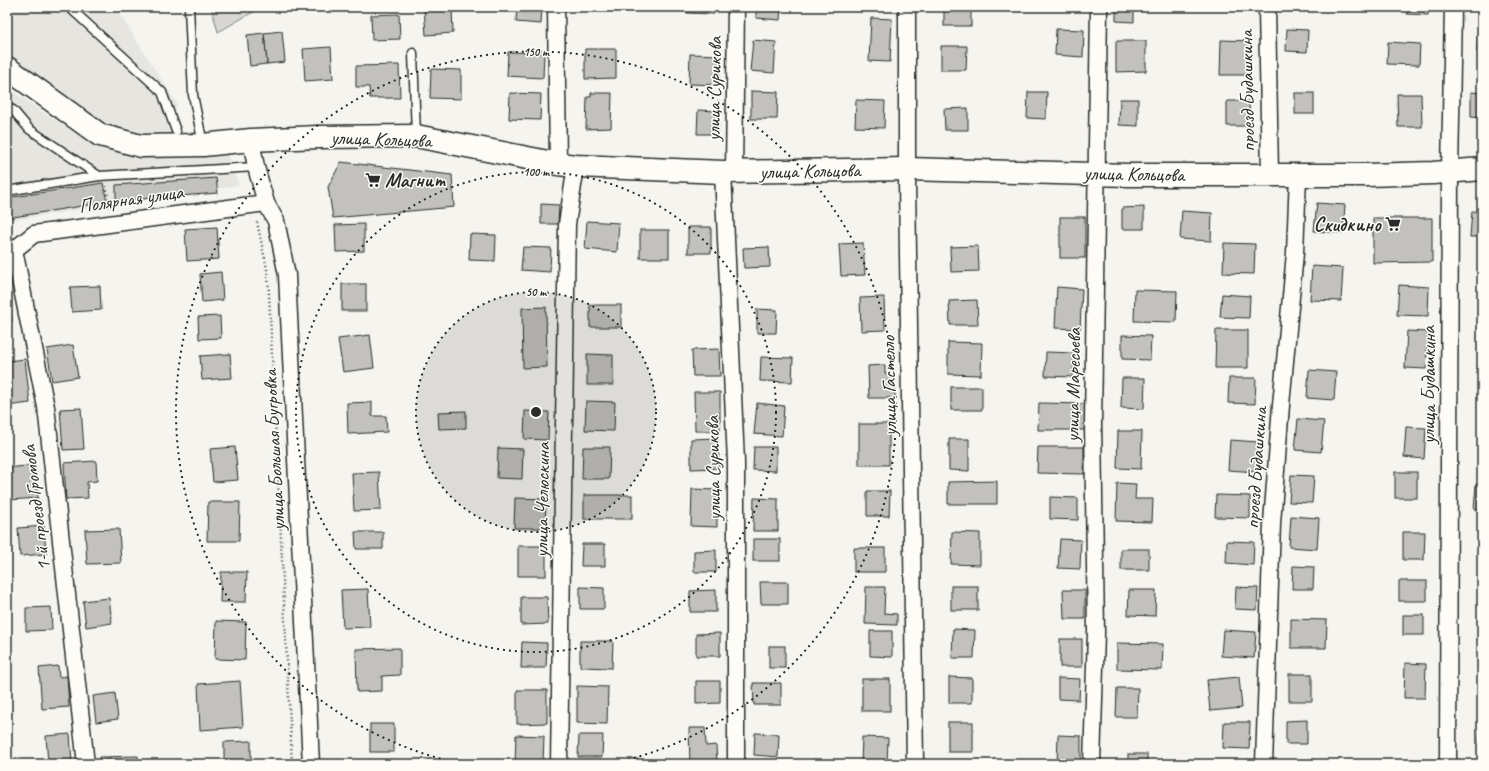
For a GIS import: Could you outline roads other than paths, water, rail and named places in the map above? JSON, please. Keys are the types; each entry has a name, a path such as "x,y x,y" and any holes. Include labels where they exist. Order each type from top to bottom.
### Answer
{"street":[{"name":"улица Челюскина","path":"556,7 567,165 559,764"},
{"name":"улица Сурикова","path":"736,7 729,172 736,462 736,764"},
{"name":"улица Гастелло","path":"907,7 907,170 915,764"},
{"name":"улица Маресьева","path":"1092,764 1096,633 1093,424 1099,7"},
{"name":"проезд Будашкина","path":"1267,7 1270,175"},
{"name":"улица Будашкина","path":"1448,764 1450,172 1453,7"},
{"name":"улица Кольцова","path":"7,68 100,135 141,146 203,145 251,140 318,137 416,136 567,165 729,172 907,170 1097,174 1367,175 1450,172 1482,169"},
{"name":"улица Большая Бугровка","path":"251,140 256,167 266,203 276,221 287,275 311,764"},
{"name":"проезд Будашкина","path":"1264,764 1272,523 1295,253 1298,175"},
{"name":"Полярная улица","path":"11,251 34,234 266,203"},
{"name":"1-й проезд Громова","path":"11,251 46,407 86,764"}],"lane":[{"path":"69,7 162,92 176,131"},
{"path":"189,7 193,95 203,145"},
{"path":"413,53 416,136"},
{"path":"7,108 13,110 29,129 102,176"},
{"path":"7,191 102,176 256,167"}],"place":[{"name":"Магнит","path":"373,180"},
{"name":"Скидкино","path":"1393,224"}]}
